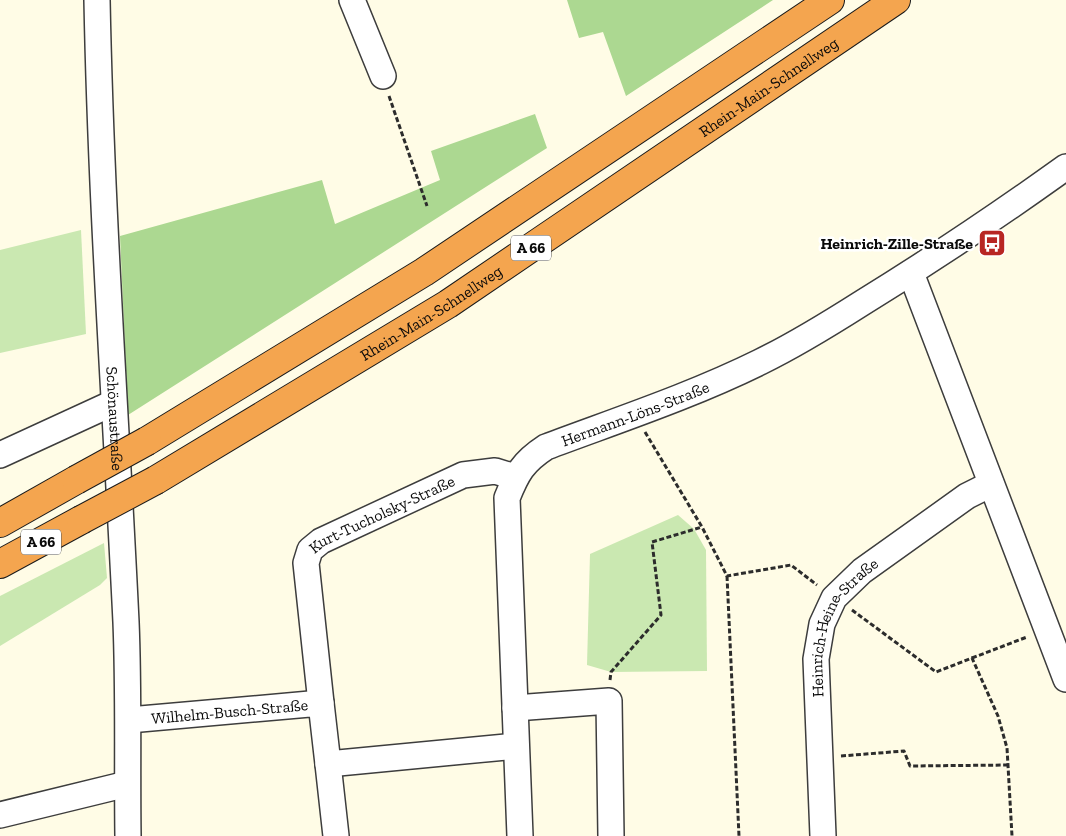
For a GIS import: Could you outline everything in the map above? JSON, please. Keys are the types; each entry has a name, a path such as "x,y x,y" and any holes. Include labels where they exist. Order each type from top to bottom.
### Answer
{"highway":[{"name":"A 66","path":"0,523 147,441 424,272 830,0"},
{"name":"Rhein-Main-Schnellweg","path":"0,564 156,480 448,304 896,0"}],"street":[{"name":"Schönaustraße","path":"97,0 113,403 126,621 129,720 128,836"},
{"path":"352,0 383,76"},
{"name":"Hermann-Löns-Straße","path":"520,836 506,498 515,476 528,459 546,446 700,390 762,362 812,334 911,273 984,226 1066,167"},
{"path":"911,273 1066,679"},
{"path":"0,455 113,403"},
{"name":"Kurt-Tucholsky-Straße","path":"321,704 306,564 310,550 321,541 463,474 495,471 515,476"},
{"name":"Heinrich-Heine-Straße","path":"823,836 816,660 822,624 834,598 862,571 967,496 991,484"},
{"path":"515,708 609,701 611,836"},
{"name":"Wilhelm-Busch-Straße","path":"129,720 321,704 336,836"},
{"path":"328,764 516,746"},
{"path":"0,815 127,784"}],"path":[{"path":"383,76 427,206"},
{"path":"637,413 644,431 702,527 727,576 738,836"},
{"path":"609,701 611,672 661,615 652,542 702,527"},
{"path":"727,576 792,565 936,672 1047,629"},
{"path":"972,658 998,716 1007,748 1012,836"},
{"path":"820,758 904,751 910,766 1008,765"}],"green space":[{"path":"567,0 773,0 626,96 603,32 579,38"},
{"path":"535,114 547,148 128,415 120,236 322,180 335,224 440,180 431,151"},
{"path":"81,230 86,334 0,353 0,250"},
{"path":"678,515 694,529 706,550 707,671 611,672 587,665 590,554"},
{"path":"104,543 107,578 100,585 0,646 0,596"}],"place":[{"name":"Heinrich-Zille-Straße","path":"992,243"}]}
